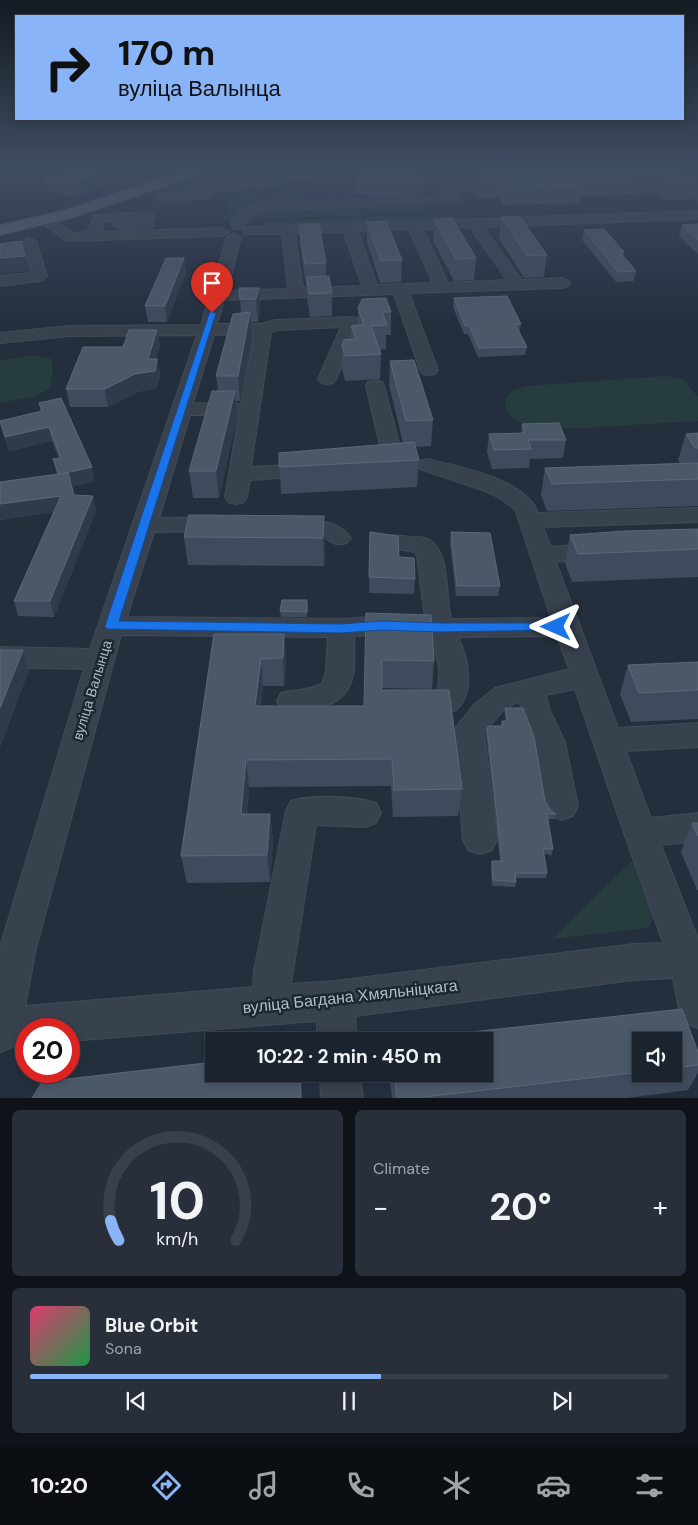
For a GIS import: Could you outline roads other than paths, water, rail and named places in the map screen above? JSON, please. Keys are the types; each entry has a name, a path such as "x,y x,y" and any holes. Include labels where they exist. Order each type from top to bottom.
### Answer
{"main road":[{"path":"0,230 47,220"}],"street":[{"path":"194,219 195,234"},
{"path":"236,232 240,219"},
{"path":"470,219 518,285"},
{"path":"11,243 95,231 195,234 575,219"},
{"path":"47,220 55,228 70,236"},
{"path":"414,225 442,287"},
{"path":"350,228 371,290"},
{"path":"288,230 296,293"},
{"name":"вуліца Валынца","path":"1,1030 9,948 100,659 145,526 218,296 236,232"},
{"path":"0,281 39,276 29,241"},
{"path":"218,296 562,283"},
{"path":"400,289 429,370"},
{"path":"0,338 69,331 263,329 275,325 352,322 327,379"},
{"path":"236,497 263,329"},
{"path":"358,467 387,465 393,458 375,386"},
{"path":"181,409 249,409"},
{"path":"427,465 470,476 515,498 525,507 569,627 640,833 693,960 698,1009"},
{"path":"239,474 329,469"},
{"path":"530,520 698,515"},
{"path":"145,526 188,523 240,524"},
{"path":"274,525 324,528 334,532 339,538"},
{"path":"390,542 422,545 426,548 431,564 437,617 450,650 454,688 447,702 397,704"},
{"path":"543,555 622,550"},
{"path":"111,626 341,628 382,625 440,628 569,627"},
{"path":"291,701 313,701 327,696 335,690 340,679 341,628"},
{"path":"0,657 100,659"},
{"path":"480,840 469,731 476,721 502,696 512,692 530,690 545,683 562,679 586,678"},
{"path":"530,690 536,712 550,742 562,806"},
{"path":"608,740 698,735"},
{"path":"271,1005 273,972 302,811 365,813"},
{"path":"640,833 698,827"},
{"name":"вуліца Багдана Хмяльніцкага","path":"1,1030 335,1000 634,962 693,960"},
{"path":"335,1000 337,1032"},
{"path":"341,1082 342,1098"}]}
